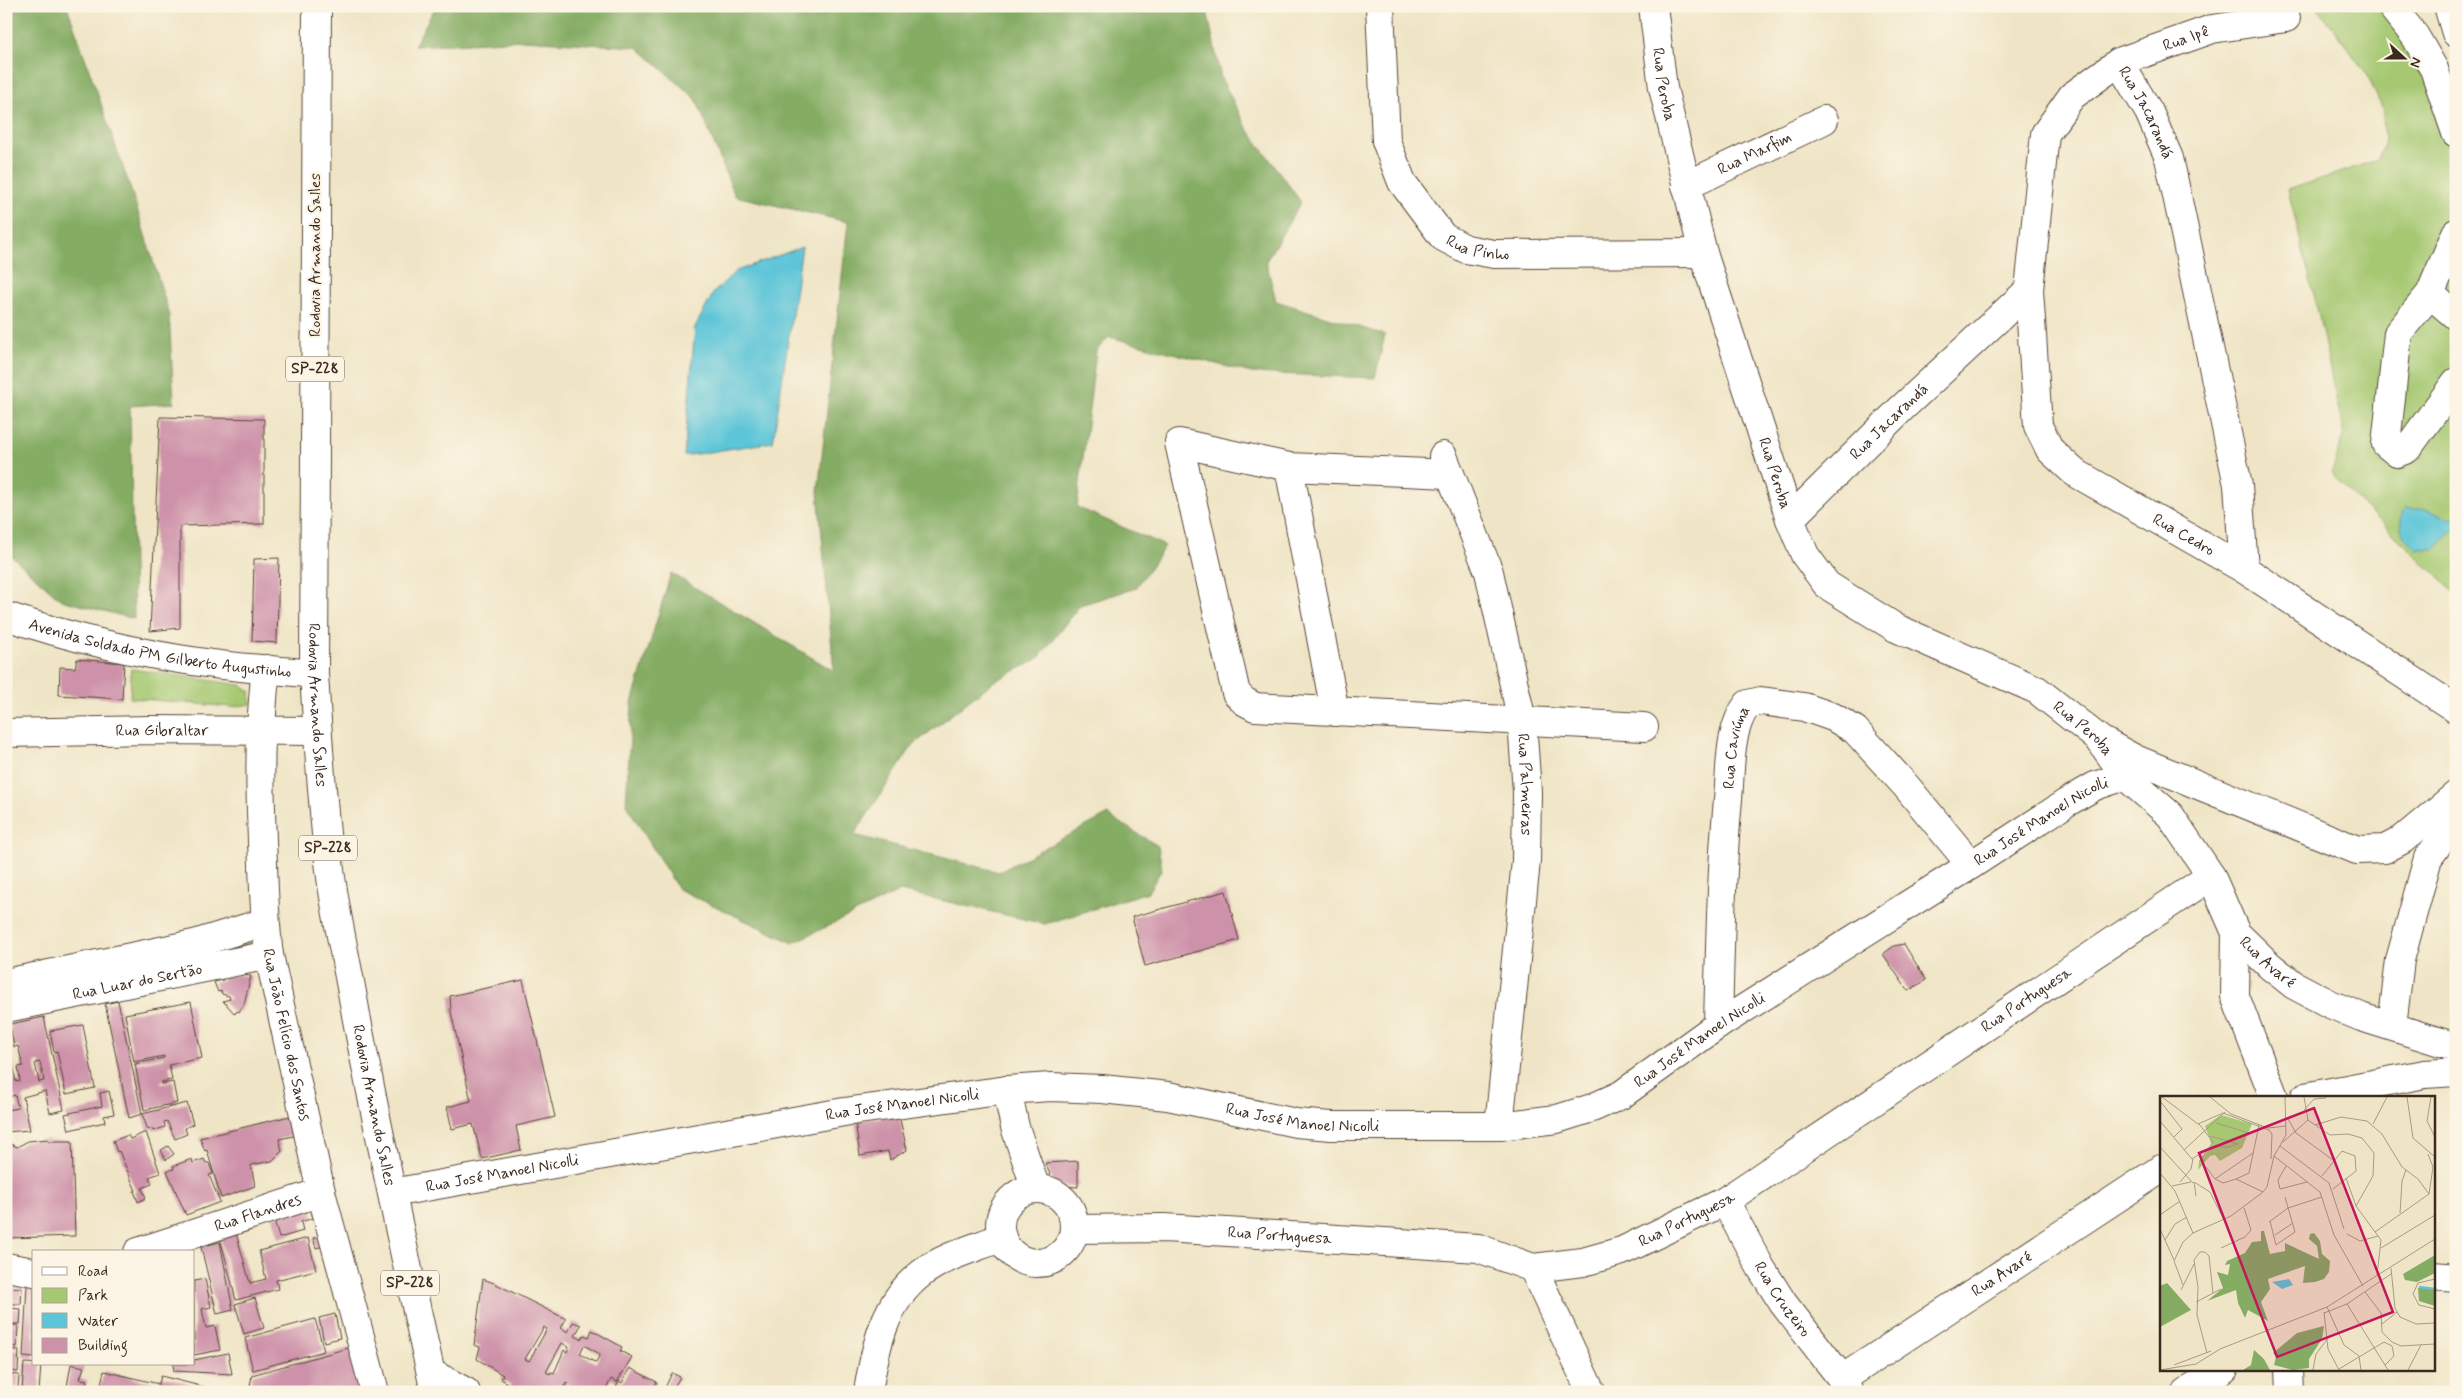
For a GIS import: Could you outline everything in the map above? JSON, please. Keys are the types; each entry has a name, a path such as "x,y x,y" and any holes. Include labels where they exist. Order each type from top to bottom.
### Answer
{"street":[{"name":"Rodovia Armando Salles","path":"317,6 314,674 317,731 330,872 365,1063 421,1337 433,1382"},
{"name":"Rua Pinho","path":"1380,6 1386,142 1402,182 1443,237 1466,249 1494,254 1703,253"},
{"name":"Rua Peroba","path":"1653,6 1663,88 1703,253 1790,519 1805,555 1827,585 1896,628 2037,690 2099,739 2125,776"},
{"path":"2391,6 2415,36 2434,69 2456,134"},
{"path":"2448,6 2456,33"},
{"name":"Rua Ipê","path":"2119,62 2212,29 2286,18"},
{"name":"Rua Jacarandá","path":"1790,519 1902,408 2029,290 2045,134 2072,96 2119,62 2149,112 2169,158 2238,485 2244,569"},
{"name":"Rua Marfim","path":"1686,186 1824,120"},
{"path":"2456,233 2430,294 2398,333 2386,444 2397,453 2407,449 2456,382"},
{"name":"Rua Cedro","path":"2029,290 2038,426 2050,450 2074,472 2244,569 2456,709"},
{"path":"2430,294 2456,316"},
{"path":"1335,712 1288,467 1179,443 1236,693 1244,701 1255,707 1335,712 1522,722 1644,727"},
{"name":"Rua Palmeiras","path":"1288,467 1446,464 1489,572 1522,722 1526,792 1526,861 1499,1126"},
{"name":"Avenida Soldado PM Gilberto Augustinho","path":"6,616 49,630 118,647 199,662 314,674"},
{"name":"Rua João Felício dos Santos","path":"266,669 260,732 265,922 269,955 322,1192 376,1392"},
{"name":"Rua Caviúna","path":"1718,1025 1721,873 1735,733 1748,704 1761,701 1804,707 1833,717 1855,730 1906,786 1971,865"},
{"name":"Rua Gibraltar","path":"6,733 149,730 317,731"},
{"path":"2099,739 2144,762 2357,850 2385,849 2402,840 2456,795"},
{"name":"Rua José Manoel Nicolli","path":"392,1193 844,1112 1007,1090 1051,1087 1085,1088 1168,1096 1296,1123 1331,1126 1499,1126 1557,1119 1592,1108 1621,1095 1718,1025 2081,793 2125,776"},
{"name":"Rua Avaré","path":"2125,776 2170,815 2211,876 2236,933 2270,966 2294,985 2330,1004 2456,1047"},
{"path":"2392,1026 2400,960 2428,858 2456,820"},
{"name":"Rua Portuguesa","path":"1074,1228 1165,1228 1478,1248 1533,1268 1583,1262 1622,1251 1725,1201 2211,876"},
{"name":"Rua Luar do Sertão","path":"6,1008 87,979 265,922"},
{"path":"2236,933 2235,996 2274,1096"},
{"name":"Rua Luar do Sertão","path":"6,983 87,979 269,955"},
{"path":"2310,1096 2425,1074 2456,1072"},
{"path":"1007,1090 1015,1128 1036,1189"},
{"name":"Rua Avaré","path":"1845,1385 2160,1170"},
{"path":"1036,1189 1048,1190 1068,1205 1073,1216 1074,1228 1072,1240 1066,1249 1057,1257 1036,1263 1015,1256 1007,1247 1002,1237 1000,1226 1007,1204 1020,1194 1036,1189"},
{"name":"Rua Flandres","path":"144,1250 322,1192"},
{"name":"Rua Cruzeiro","path":"1725,1201 1761,1268 1783,1303 1845,1385"},
{"path":"868,1392 878,1339 890,1311 901,1295 921,1274 936,1265 1002,1237"},
{"path":"6,1267 32,1272"},
{"path":"1533,1268 1591,1392"},
{"path":"2434,1276 2456,1278"},
{"path":"2187,1392 2222,1370"},
{"path":"2289,1370 2290,1392"},
{"path":"433,1382 466,1392"}],"green space":[{"path":"6,6 67,6 132,193 169,313 174,403 130,406 134,619 61,600 6,551"},
{"path":"436,6 1206,6 1221,78 1247,128 1301,202 1266,261 1276,301 1385,335 1375,378 1252,373 1109,337 1096,351 1077,507 1165,546 1136,588 1080,605 1038,659 993,682 913,745 854,835 999,872 1107,815 1158,846 1162,869 1148,892 1045,924 900,891 793,943 678,889 626,804 632,703 671,573 834,671 818,492 848,222 735,196 696,99 637,47 523,40 414,46"},
{"path":"2316,6 2391,6 2456,133 2456,594 2331,474 2344,436 2318,312 2288,190 2377,160 2384,146 2383,110 2367,74"},
{"path":"131,669 241,685 250,691 251,704 232,707 130,698"}],"water":[{"path":"802,247 773,442 684,456 695,327 714,292 736,271"},
{"path":"2404,509 2422,509 2456,520 2456,527 2436,549 2416,549 2407,540 2402,531 2401,522"}],"building":[{"path":"160,417 264,419 264,524 180,526 180,628 150,631"},
{"path":"279,558 277,643 252,641 254,559"},
{"path":"77,659 124,663 122,699 59,695 60,667 75,668"},
{"path":"1226,891 1239,940 1145,966 1132,917"},
{"path":"1904,944 1926,980 1908,991 1883,954 1894,946"},
{"path":"223,976 251,976 244,1004 239,1012 237,1011 235,1014 223,1001 230,999 229,996 222,994 221,991 218,992 214,982 223,980"},
{"path":"523,980 555,1117 516,1126 521,1150 482,1159 473,1124 452,1129 447,1107 471,1101 451,1012 450,996"},
{"path":"118,1001 142,1114 129,1118 105,1004"},
{"path":"191,1002 202,1058 169,1065 172,1080 161,1082 161,1084 173,1082 177,1103 144,1110 135,1064 164,1058 164,1056 134,1062 125,1014"},
{"path":"44,1017 64,1110 50,1113 45,1091 23,1097 30,1130 6,1132 7,1110 18,1108 15,1095 6,1098 6,1042 9,1041 16,1082 20,1081 18,1067 23,1066 18,1046 14,1047 10,1024","holes":["40,1062 44,1081 39,1082 35,1063"]},
{"path":"83,1025 95,1088 66,1094 57,1051 54,1052 50,1031"},
{"path":"109,1091 114,1114 104,1116 105,1122 69,1130 65,1114 102,1106 100,1093"},
{"path":"187,1103 193,1124 185,1128 187,1134 175,1139 167,1121 164,1122 165,1127 153,1131 152,1128 148,1130 142,1114"},
{"path":"899,1115 907,1150 890,1160 888,1151 860,1156 855,1121"},
{"path":"290,1116 294,1136 279,1139 282,1151 272,1161 251,1165 255,1186 221,1198 207,1150 205,1151 200,1138"},
{"path":"146,1132 160,1173 149,1177 152,1184 142,1188 146,1198 138,1202 134,1191 136,1191 113,1141 128,1135 130,1139"},
{"path":"48,1139 49,1141 72,1141 75,1236 6,1238 6,1142 17,1147 28,1141"},
{"path":"168,1146 174,1154 166,1160 161,1150"},
{"path":"192,1159 193,1163 204,1159 206,1163 209,1163 213,1174 209,1175 220,1202 186,1215 167,1171 174,1169 173,1166"},
{"path":"1078,1161 1078,1187 1059,1186 1053,1181 1045,1163"},
{"path":"310,1207 313,1218 301,1222 303,1231 279,1238 273,1217"},
{"path":"236,1233 250,1283 266,1279 259,1251 308,1238 316,1270 276,1280 278,1289 236,1300 220,1237"},
{"path":"326,1235 328,1245 316,1248 313,1238"},
{"path":"220,1242 233,1310 217,1314 201,1247"},
{"path":"205,1279 211,1307 202,1309 206,1328 215,1326 220,1350 195,1355 195,1281"},
{"path":"483,1279 566,1319 561,1328 568,1332 573,1322 581,1325 575,1336 581,1339 584,1335 589,1337 592,1330 622,1347 620,1351 632,1357 617,1382 611,1379 605,1392 563,1392 568,1383 566,1383 561,1392 517,1392 501,1379 503,1375 477,1359 480,1347 474,1345","holes":["544,1327 547,1329 529,1361 525,1359","562,1343 569,1347 567,1352 564,1350 554,1373 546,1372","584,1345 600,1354 596,1363 580,1354"]},
{"path":"27,1285 32,1285 32,1358 23,1357"},
{"path":"6,1287 22,1288 21,1304 6,1304"},
{"path":"255,1298 264,1328 244,1334 235,1304"},
{"path":"6,1308 21,1309 20,1324 6,1324"},
{"path":"335,1314 340,1338 324,1342 319,1318"},
{"path":"315,1319 324,1351 253,1370 245,1338"},
{"path":"6,1325 18,1325 17,1347 8,1347 6,1345"},
{"path":"352,1347 362,1388 351,1392 311,1392 310,1389 295,1392 249,1392 252,1375"},
{"path":"6,1349 19,1350 18,1372 6,1371"},
{"path":"228,1353 232,1374 174,1371 173,1366 195,1366 195,1360"},
{"path":"24,1363 32,1363 32,1366 41,1366 39,1392 22,1392"},
{"path":"71,1366 84,1367 80,1379 87,1380 85,1392 66,1392"},
{"path":"630,1368 657,1382 651,1392 614,1392 619,1381 622,1383"},
{"path":"104,1371 159,1384 161,1376 224,1392 99,1392"},
{"path":"672,1373 680,1377 674,1387 683,1392 663,1392"},
{"path":"6,1374 19,1375 18,1388 6,1387"}]}
